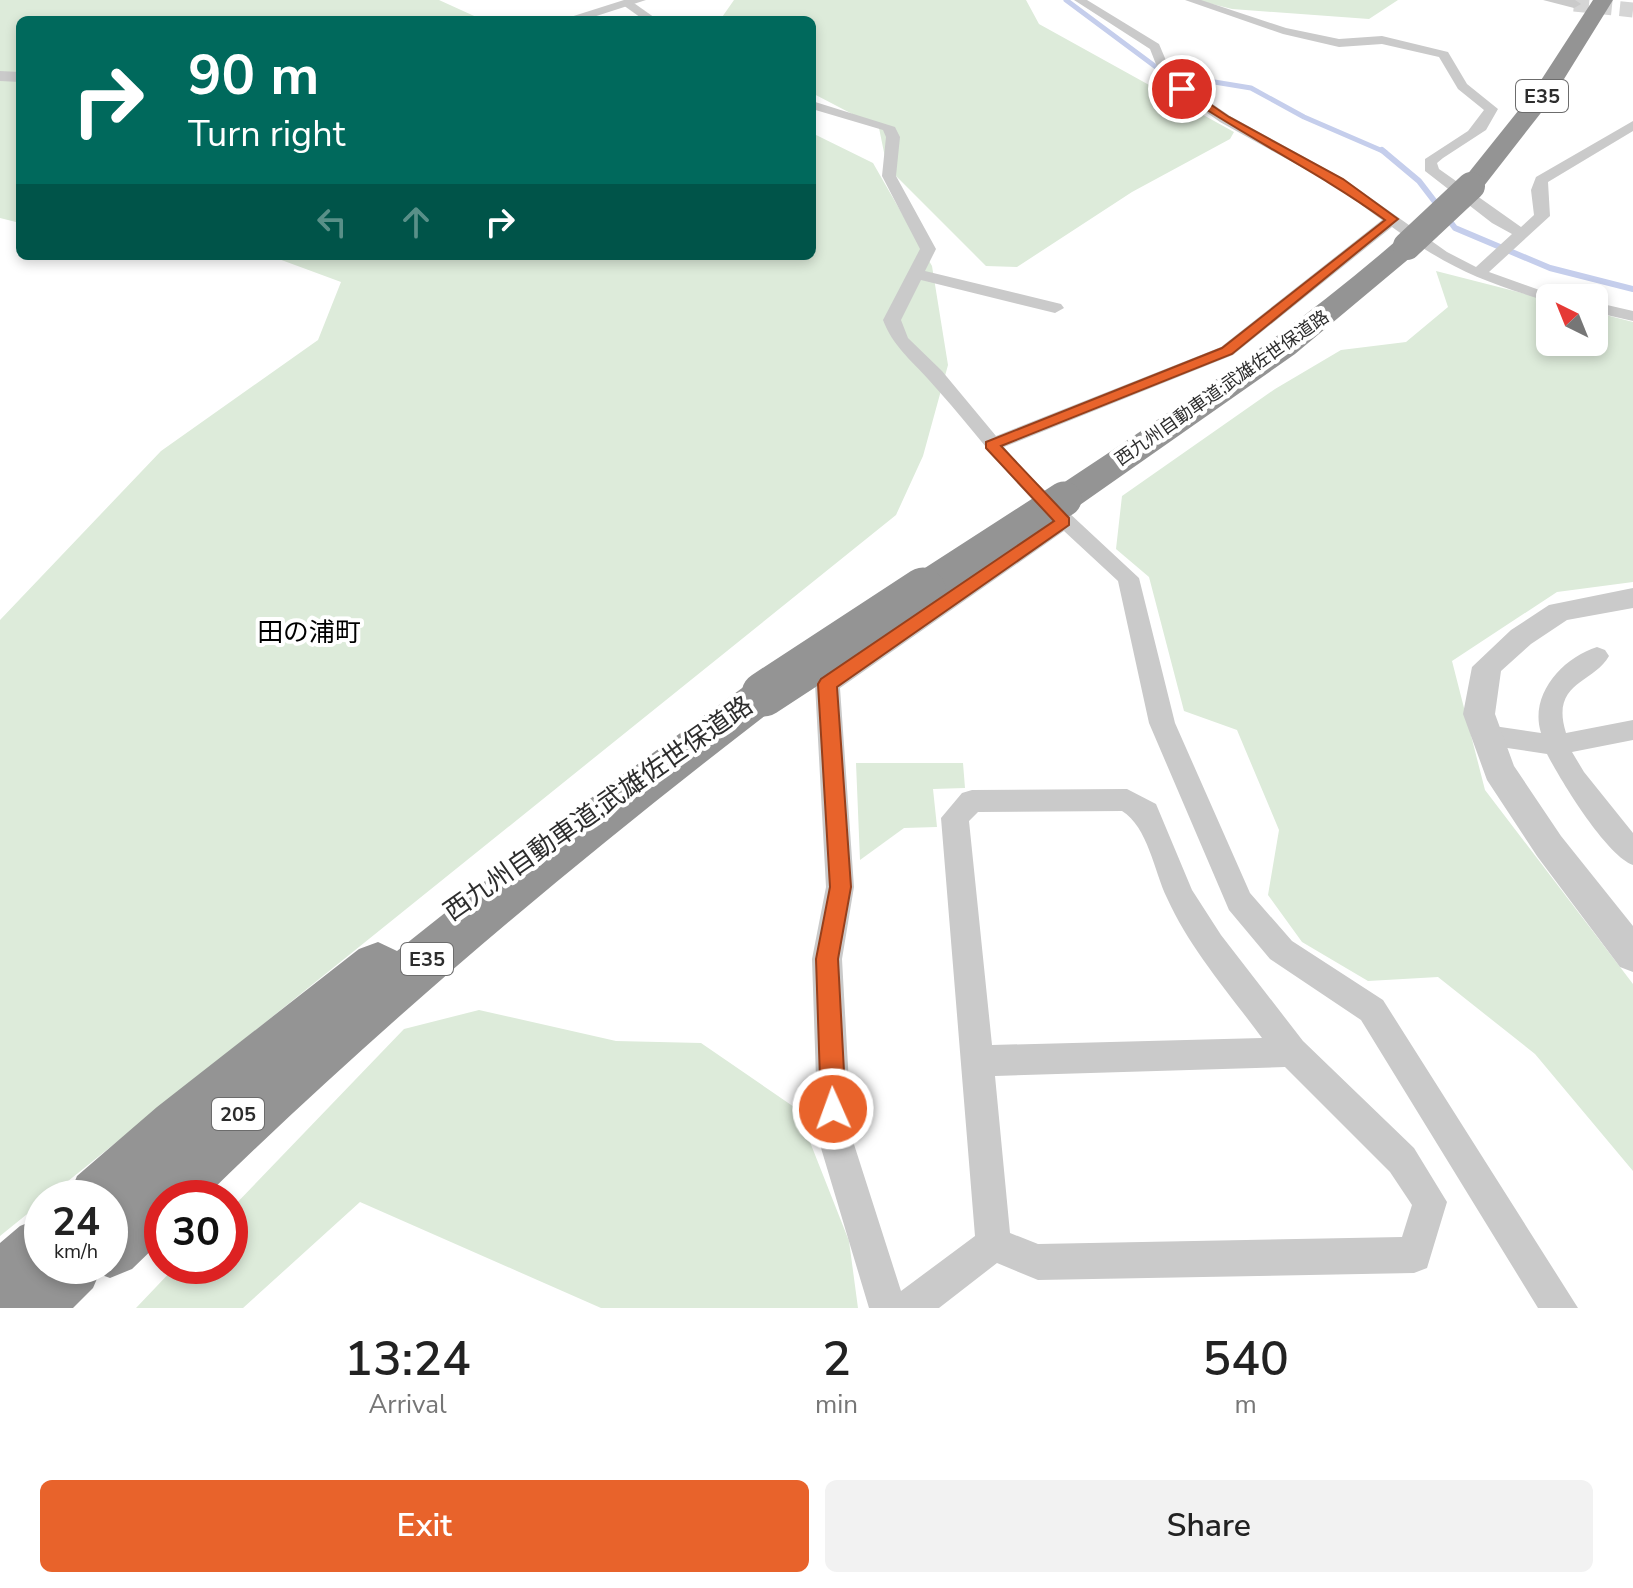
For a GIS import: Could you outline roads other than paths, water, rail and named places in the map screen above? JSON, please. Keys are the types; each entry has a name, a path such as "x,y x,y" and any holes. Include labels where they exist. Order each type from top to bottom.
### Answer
{"highway":[{"name":"西九州自動車道;武雄佐世保道路","path":"120,1180 309,1020 477,889 596,804 764,694 1064,510 1271,357 1400,233 1471,186 1543,95 1603,0"},
{"name":"西九州自動車道;武雄佐世保道路","path":"128,1229 203,1155 371,1006 619,802 764,694"},
{"name":"205","path":"128,1213 234,1117 371,1006"},
{"path":"0,1285 24,1264"},
{"path":"27,1308 52,1284"},
{"path":"48,1308 73,1284"}],"street":[{"path":"1079,0 1155,47 1167,79 1339,182 1400,233 1477,274 1536,292"},
{"path":"1190,0 1283,31 1339,43 1382,40 1444,55 1462,86 1491,109 1484,126 1430,162 1432,171 1497,220 1521,233"},
{"path":"1550,0 1574,4"},
{"path":"582,16 633,2 648,16"},
{"path":"816,106 888,127 893,137 889,176 928,249 892,320 900,340 935,375 991,445 1064,510 1128,578 1140,617 1162,723 1239,901 1281,950 1372,1010 1559,1308"},
{"path":"1477,274 1542,216 1538,190 1541,180 1633,125"},
{"path":"991,445 1227,351 1400,233"},
{"path":"917,274 1055,308"},
{"path":"1608,310 1633,316"},
{"path":"888,1308 835,1138 827,959 840,887 827,684 1064,510"},
{"path":"1633,598 1559,612 1521,637 1487,667 1479,714 1499,771 1633,955"},
{"path":"1597,656 1576,666 1553,692 1550,722 1564,768 1633,853"},
{"path":"1487,735 1555,745 1633,730"},
{"path":"1127,800 1146,812 1180,896 1210,944 1292,1052 1402,1160 1430,1202 1414,1255 1038,1262 993,1244 955,818 972,801 1127,800"},
{"path":"978,1061 1292,1052"},
{"path":"909,1308 993,1244"}],"waterway":[{"path":"1066,0 1156,67 1190,78 1251,88 1304,117 1384,151"},
{"path":"1384,151 1419,181 1455,228 1550,268 1633,289"}],"tunnel":[{"path":"1574,4 1633,10"}],"district":[{"name":"田の浦町","path":"309,632"}]}
